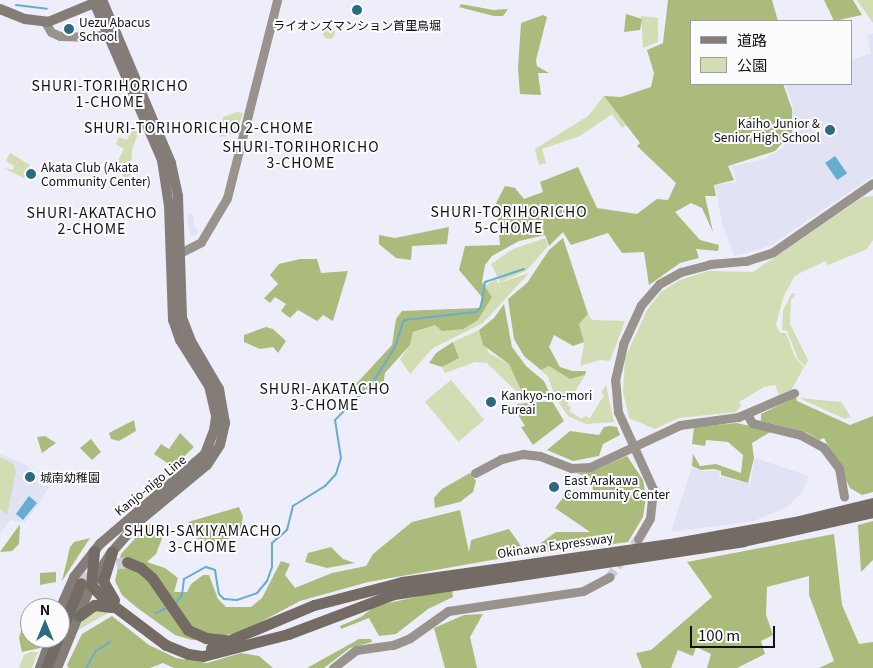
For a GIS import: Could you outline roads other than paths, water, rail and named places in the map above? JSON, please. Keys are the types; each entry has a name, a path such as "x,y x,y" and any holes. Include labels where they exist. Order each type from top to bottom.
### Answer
{"highway":[{"name":"Okinawa Expressway","path":"246,638 314,605 402,582 676,543 799,521 873,503"},
{"name":"Okinawa Expressway","path":"246,638 288,634 394,594 484,577 725,544 873,512"},
{"path":"70,614 86,584 94,551"},
{"path":"112,552 103,577 107,592 162,635 186,646 202,648 246,638"},
{"path":"127,562 148,574 182,622 192,632 212,640 246,638"},
{"path":"86,584 117,611 156,640 188,654 211,655 246,638"},
{"path":"79,616 94,605 104,605 117,611"},
{"path":"46,668 54,648"}],"main road":[{"name":"Kanjo-nigo Line","path":"65,598 74,577 94,551 198,462 214,431 215,408 211,392 174,325 178,196 169,156 99,0"},
{"name":"Kanjo-nigo Line","path":"57,668 79,616 86,584 138,522 207,466 222,438 224,402 215,380 186,330 169,196 162,160 108,33 99,0"},
{"path":"0,9 26,19 45,22 61,18 99,0"},
{"path":"40,668 47,648"}],"street":[{"path":"175,255 203,239 227,198 277,0"},
{"path":"45,22 51,32 60,36 92,38 108,33"},
{"path":"638,539 650,518 653,496 650,480 616,405 616,371 626,334 646,298 666,279 690,268 746,262 773,252 873,183"},
{"path":"475,473 500,459 523,454 540,456 572,468 590,466 680,425 725,421 747,414 794,393"},
{"path":"747,414 752,422 801,435 823,447 839,468 844,497"},
{"path":"333,668 356,650 393,645 410,638 448,611 583,590 609,577"}],"water":[{"path":"835,156 847,173 837,180 825,163"},
{"path":"29,496 37,503 23,520 16,514"}],"waterway":[{"path":"16,5 47,9"},
{"path":"175,604 182,595 184,579 206,567 215,570 219,594 224,599 237,600 257,593 267,581 272,567 272,543 287,530 293,506 325,486 336,474 341,458 335,420 373,382 395,347 404,320 476,312 481,307 485,282 524,269"},
{"path":"156,613 167,608"},
{"path":"86,668 96,651 110,642"}],"tunnel":[{"path":"609,577 638,539"},
{"path":"81,583 100,565 127,562"}],"place":[{"name":"ライオンズマンション首里鳥堀","path":"357,10"},
{"name":"Uezu Abacus School","path":"69,29"},
{"name":"Kaiho Junior & Senior High School","path":"830,130"},
{"name":"Akata Club (Akata Community Center)","path":"31,174"},
{"name":"Kankyo-no-mori Fureai","path":"491,402"},
{"name":"城南幼稚園","path":"30,477"},
{"name":"East Arakawa Community Center","path":"554,487"}],"district":[{"name":"SHURI-TORIHORICHO 1-CHOME","path":"110,94"},
{"name":"SHURI-TORIHORICHO 2-CHOME","path":"199,127"},
{"name":"SHURI-TORIHORICHO 3-CHOME","path":"301,154"},
{"name":"SHURI-AKATACHO 2-CHOME","path":"92,220"},
{"name":"SHURI-TORIHORICHO 5-CHOME","path":"509,220"},
{"name":"SHURI-AKATACHO 3-CHOME","path":"325,396"},
{"name":"SHURI-SAKIYAMACHO 3-CHOME","path":"203,538"}]}
